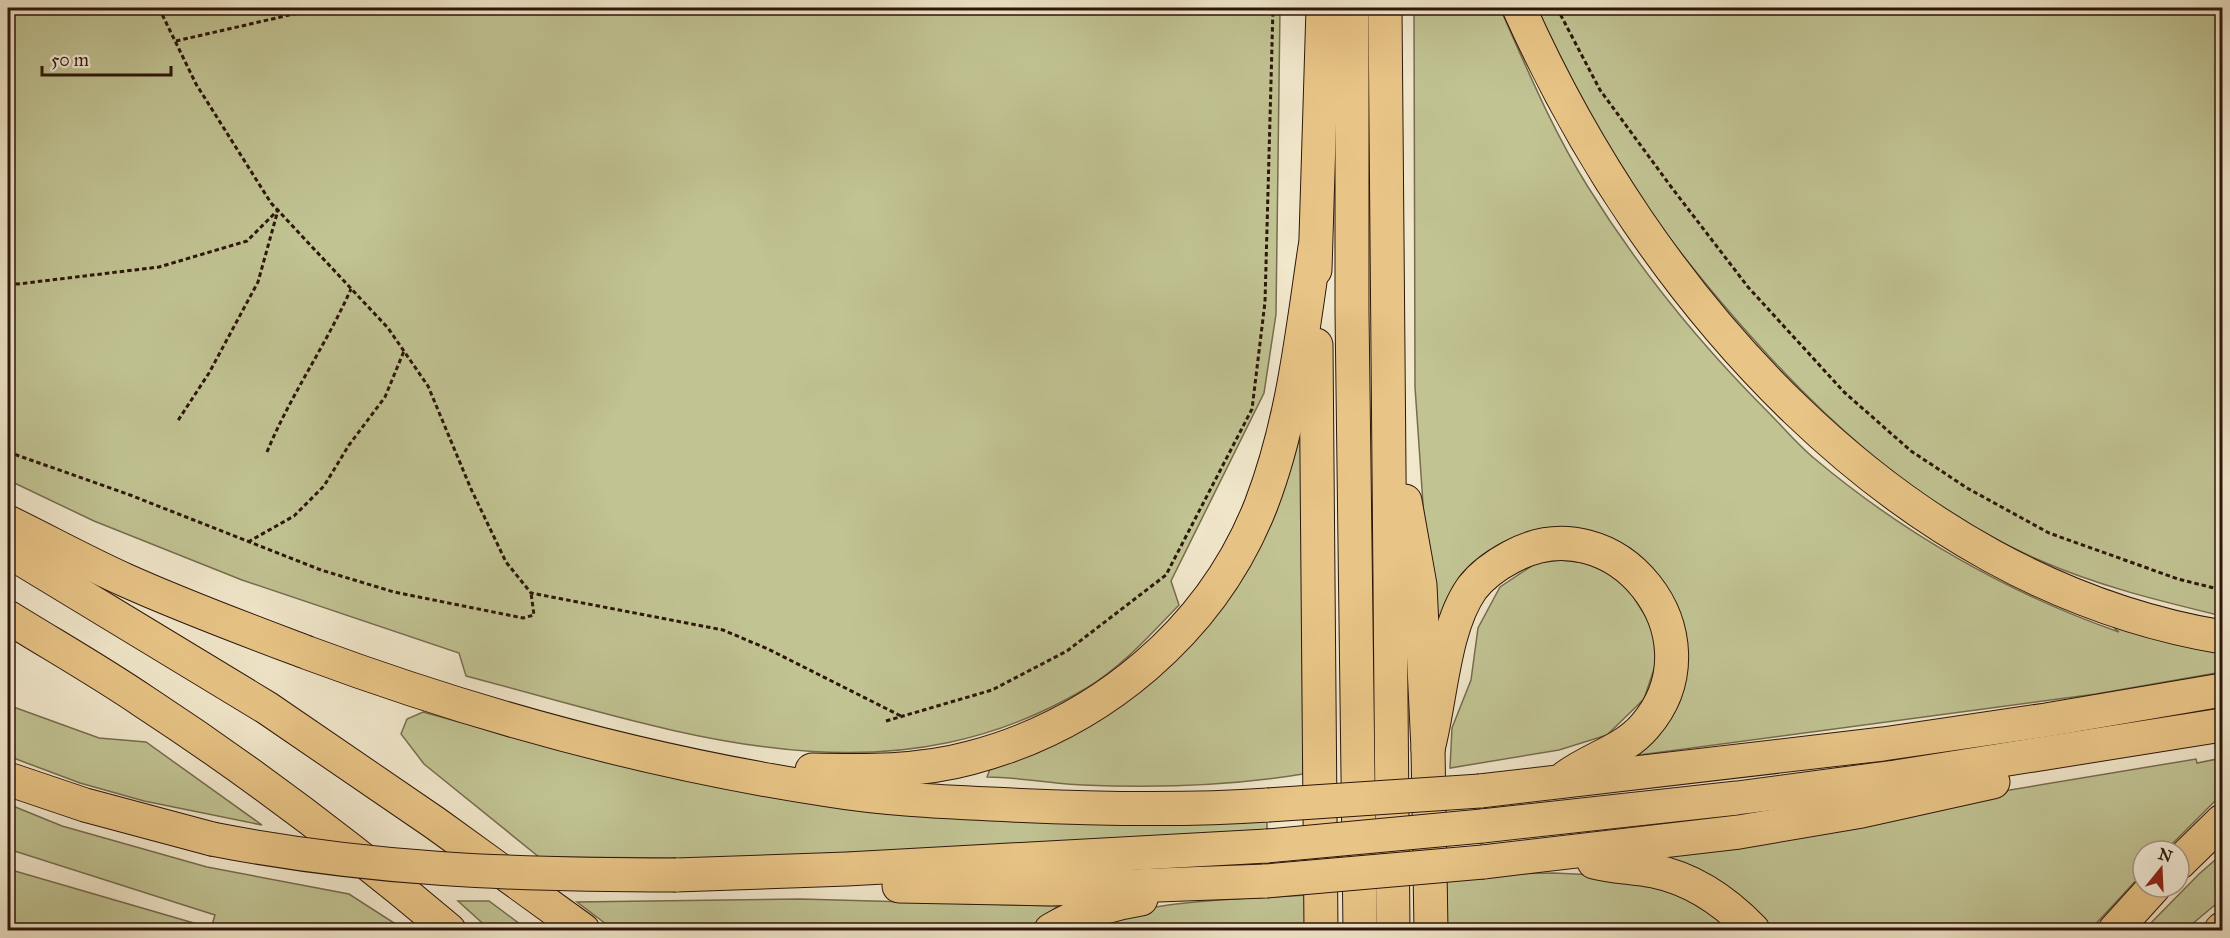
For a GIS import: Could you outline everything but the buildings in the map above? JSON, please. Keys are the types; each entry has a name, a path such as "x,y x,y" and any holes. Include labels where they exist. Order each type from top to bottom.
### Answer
{"highway":[{"path":"1321,930 1315,247 1323,8"},
{"path":"1352,8 1352,312 1360,930"},
{"path":"1385,8 1393,930"},
{"path":"1519,8 1544,64 1614,188 1678,281 1752,366 1830,441 1887,488 1932,519 2027,573 2069,593 2124,613 2223,636"},
{"path":"700,768 904,770 970,759 1029,738 1072,718 1118,689 1150,663 1184,628 1219,584 1234,560 1260,505 1289,410 1315,247"},
{"path":"1390,407 1420,585 1428,749 1431,930"},
{"path":"8,522 125,580 240,628 471,710 565,737 700,768 831,791 937,802 1091,809 1202,809 1480,791 1557,784 1883,744 2046,720 2223,690"},
{"path":"1428,749 1438,711 1449,639 1458,614 1473,587 1497,565 1520,552 1554,544 1587,548 1620,562 1646,584 1664,615 1673,652 1672,664 1664,695 1645,727 1624,744 1583,764 1557,784"},
{"path":"8,551 267,708 435,823 583,930"},
{"path":"8,618 142,700 265,784 386,877 449,930"},
{"path":"8,779 85,806 213,839 318,858 451,872 688,874 847,869 1267,846 1482,826 1737,798 2054,753 2223,725"},
{"path":"688,874 824,885 1051,889 1255,881 1483,862 1739,832 1862,811 1990,784 2054,753"},
{"path":"2191,852 2223,821"},
{"path":"1560,854 1604,864 1657,872 1681,880 1711,894 1753,930"},
{"path":"1051,930 1065,922 1118,903 1255,881"},
{"path":"2115,930 2143,899"}],"path":[{"path":"8,452 141,500 321,570 394,592 474,609 523,618 534,615 531,593 506,562 471,489 428,386 388,328 278,210 196,84 159,8"},
{"path":"293,14 296,8"},
{"path":"176,41 320,8"},
{"path":"886,721 992,690 1066,651 1167,575 1252,409 1265,302 1273,8"},
{"path":"1557,8 1600,90 1748,287 1844,392 1911,451 1967,488 2049,533 2178,579 2223,590"},
{"path":"8,283 18,284 159,267 247,241 278,210"},
{"path":"177,422 209,373 258,282 278,210"},
{"path":"267,452 281,418 305,380 351,289"},
{"path":"247,543 294,516 324,486 349,445 386,398 404,351"},
{"path":"531,593 723,630 768,649 901,716"}],"green space":[{"path":"8,8 1280,8 1276,314 1264,393 1171,581 1179,605 1111,671 1085,689 1008,725 931,746 854,753 777,748 700,736 622,718 466,676 459,653 242,580 94,521 8,480"},
{"path":"1414,8 1500,8 1563,144 1588,187 1628,247 1694,332 1742,385 1815,459 1922,537 1998,580 2078,617 2119,632 2102,617 2222,649 2222,672 2096,694 1624,757 1644,741 1673,612 1552,534 1432,635 1415,387"},
{"path":"1534,8 2222,8 2222,616 2106,585 2039,560 1948,511 1906,482 1866,450 1790,379 1755,341 1661,227 1628,180 1603,138"},
{"path":"1301,387 1303,774 1221,784 1166,786 1083,785 987,777 992,764 1037,753 1100,720 1160,673 1216,609"},
{"path":"1561,560 1586,563 1608,573 1626,585 1651,625 1659,654 1644,699 1607,735 1559,750 1450,768 1452,728 1471,680 1478,628 1500,587 1536,563"},
{"path":"8,705 99,738 146,742 262,825 144,801 80,783 8,756"},
{"path":"423,712 571,753 1267,820 1267,832 676,861 675,858 539,857 424,764 401,734 407,719"},
{"path":"2222,758 2222,794 2177,839 2131,839 2131,886 2090,930 1769,930 1756,916 1665,860 1667,854 1992,793 2196,759 2197,763"},
{"path":"8,804 62,826 207,867 349,894 405,930 8,930 8,869 211,928 215,915 8,849"},
{"path":"2222,854 2222,899 2185,930 2144,930 2174,899 2191,899 2191,882"},
{"path":"1554,873 1617,876 1678,891 1736,930 1442,930 1442,882 1490,874"},
{"path":"1306,895 1306,930 1078,930 1105,920 1161,906"},
{"path":"800,899 1058,906 1026,930 614,930 577,902"},
{"path":"458,901 489,901 528,930 490,930"}]}
